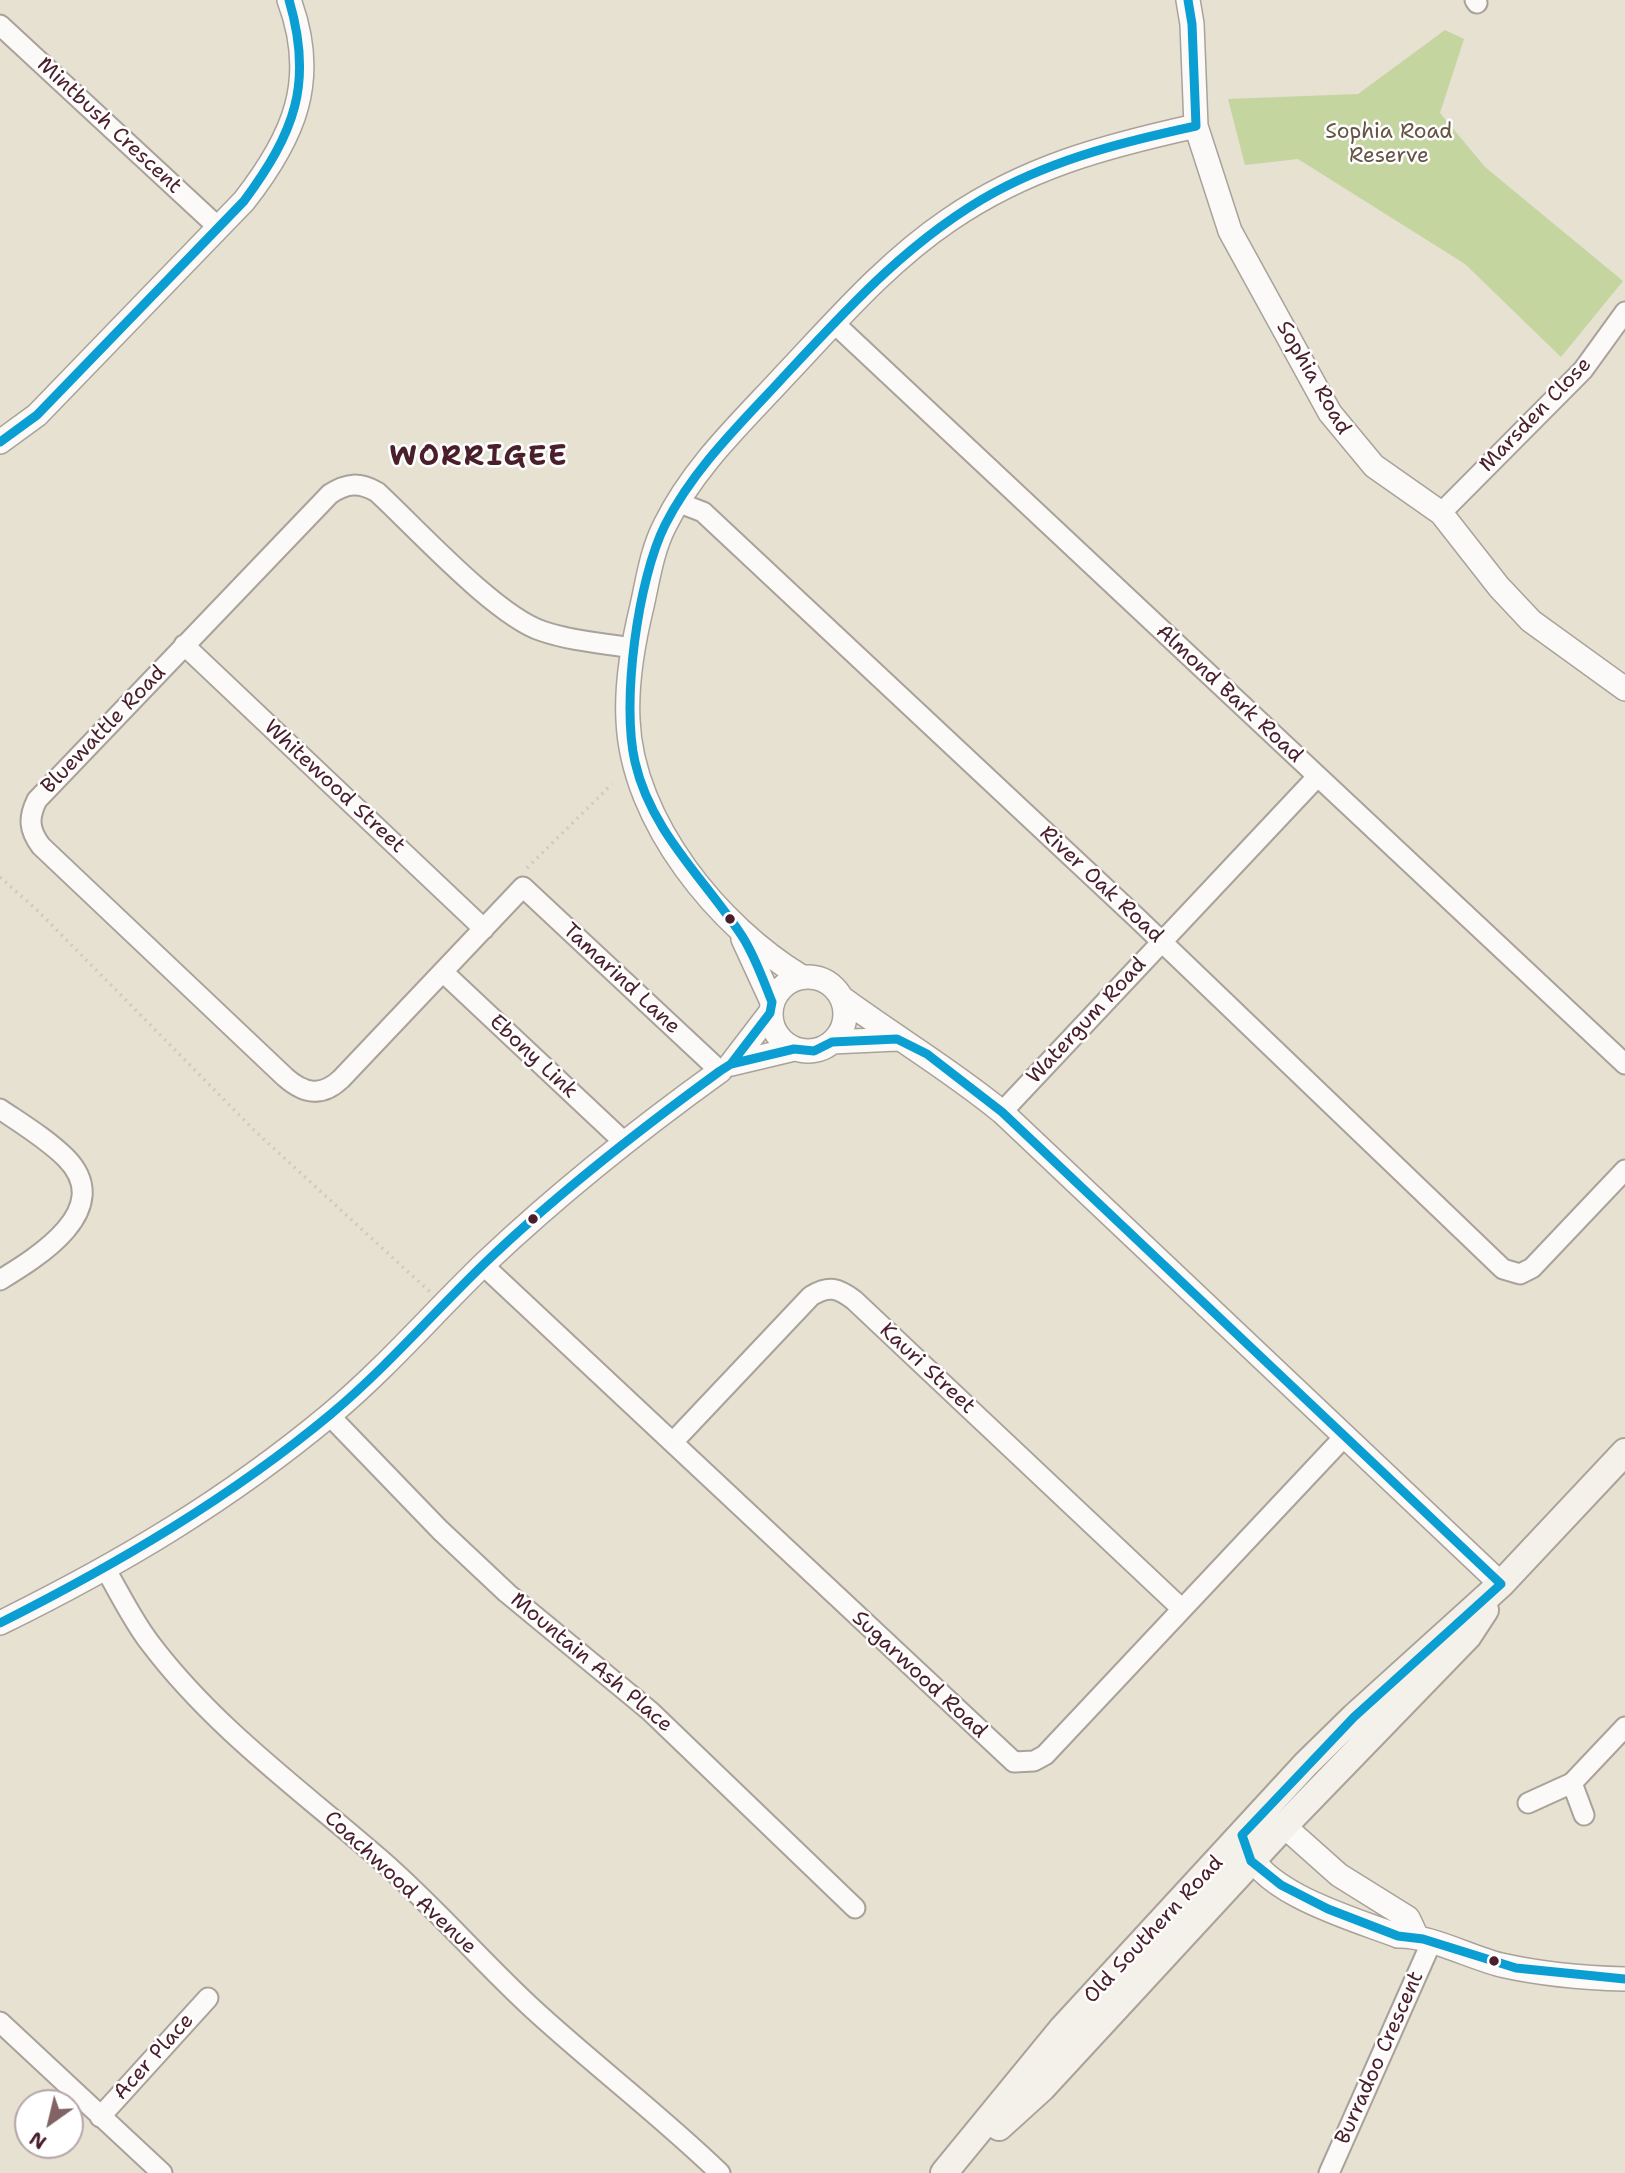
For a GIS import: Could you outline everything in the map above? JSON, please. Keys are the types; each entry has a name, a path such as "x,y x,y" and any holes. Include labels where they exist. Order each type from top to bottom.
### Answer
{"main road":[{"name":"Old Southern Road","path":"947,2173 1062,2029 1242,1835 1354,1717 1501,1584 1625,1452"},
{"name":"Old Southern Road","path":"947,2173 1042,2088 1251,1861 1468,1636 1501,1584"}],"street":[{"path":"1,439 37,415 266,173 291,128 302,90 303,62 289,0"},
{"name":"Sophia Road","path":"1188,0 1192,24 1196,126 1230,231 1330,413 1374,466 1441,513 1499,587 1531,621 1625,690"},
{"name":"Mintbush Crescent","path":"0,25 218,226"},
{"path":"1196,126 1111,145 1059,162 993,193 947,220 896,262 834,323 702,465 677,502 654,550 632,648 628,721 645,795 659,827 680,860 740,933 771,958 802,977 825,981 842,998 897,1039 927,1054 1002,1112 1501,1584"},
{"name":"Marsden Close","path":"1441,513 1583,370 1625,312"},
{"name":"Almond Bark Road","path":"834,323 1625,1064"},
{"name":"Bluewattle Road","path":"523,887 330,1090 318,1093 306,1091 285,1077 41,846 30,825 31,812 37,800 330,494 353,484 366,485 377,492 495,603 517,619 549,633 632,648"},
{"name":"River Oak Road","path":"677,502 703,512 1161,941 1503,1269 1520,1274 1532,1268 1625,1170"},
{"name":"Whitewood Street","path":"184,645 484,929"},
{"name":"Watergum Road","path":"1002,1112 1317,777"},
{"name":"Tamarind Lane","path":"523,887 725,1068"},
{"path":"740,933 771,1008 777,1035 794,1049"},
{"name":"Ebony Link","path":"443,972 624,1142"},
{"path":"0,1623 106,1570 186,1523 329,1415 402,1350 483,1265 624,1142 725,1068 771,1008 784,985 802,977"},
{"path":"832,1042 844,1022 842,998"},
{"path":"725,1068 794,1049 814,1051 832,1042 897,1039"},
{"path":"0,1108 67,1159 77,1174 81,1203 75,1221 66,1233 0,1280"},
{"name":"Sugarwood Road","path":"483,1265 1014,1762 1034,1761 1045,1755 1344,1437"},
{"name":"Kauri Street","path":"673,1442 811,1296 823,1289 833,1288 854,1300 1182,1609"},
{"name":"Mountain Ash Place","path":"329,1415 440,1530 507,1592 650,1711 855,1908"},
{"name":"Coachwood Avenue","path":"106,1570 148,1641 187,1688 231,1732 438,1912 533,2008 638,2097 720,2173"},
{"path":"1528,1803 1572,1783 1625,1727"},
{"path":"1572,1783 1584,1815"},
{"path":"1424,1939 1408,1918 1339,1875 1284,1826 1242,1835 1251,1861 1281,1885 1328,1909 1398,1936 1424,1939 1503,1965 1581,1977 1625,1979"},
{"name":"Burradoo Crescent","path":"1329,2173 1424,1939"},
{"name":"Acer Place","path":"100,2117 208,1998"},
{"path":"0,2022 162,2173"}],"path":[{"path":"0,877 48,920 256,1132 444,1306"}],"green space":[{"name":"Sophia Road Reserve","path":"1445,30 1464,39 1440,113 1485,167 1623,281 1561,357 1465,264 1298,159 1245,165 1228,99 1358,94"}],"transit line":[{"path":"0,442 37,415 244,201 261,176 287,130 299,83 300,57 289,0"},
{"path":"731,1064 770,1013 772,1002 742,936 680,854 653,811 635,762 631,737 631,675 635,641 655,548 676,505 702,468 732,433 853,304 906,254 934,232 995,192 1043,169 1119,145 1196,126 1192,24 1188,0"},
{"path":"0,1623 130,1553 213,1501 293,1445 372,1377 486,1262 542,1211 630,1139 720,1071 731,1064 794,1049 814,1051 832,1042 897,1039 927,1054 1002,1112 1501,1584 1354,1717 1242,1835 1251,1861 1281,1885 1328,1909 1398,1936 1423,1939 1516,1968 1625,1979"}],"district":[{"name":"WORRIGEE","path":"479,458"}]}
